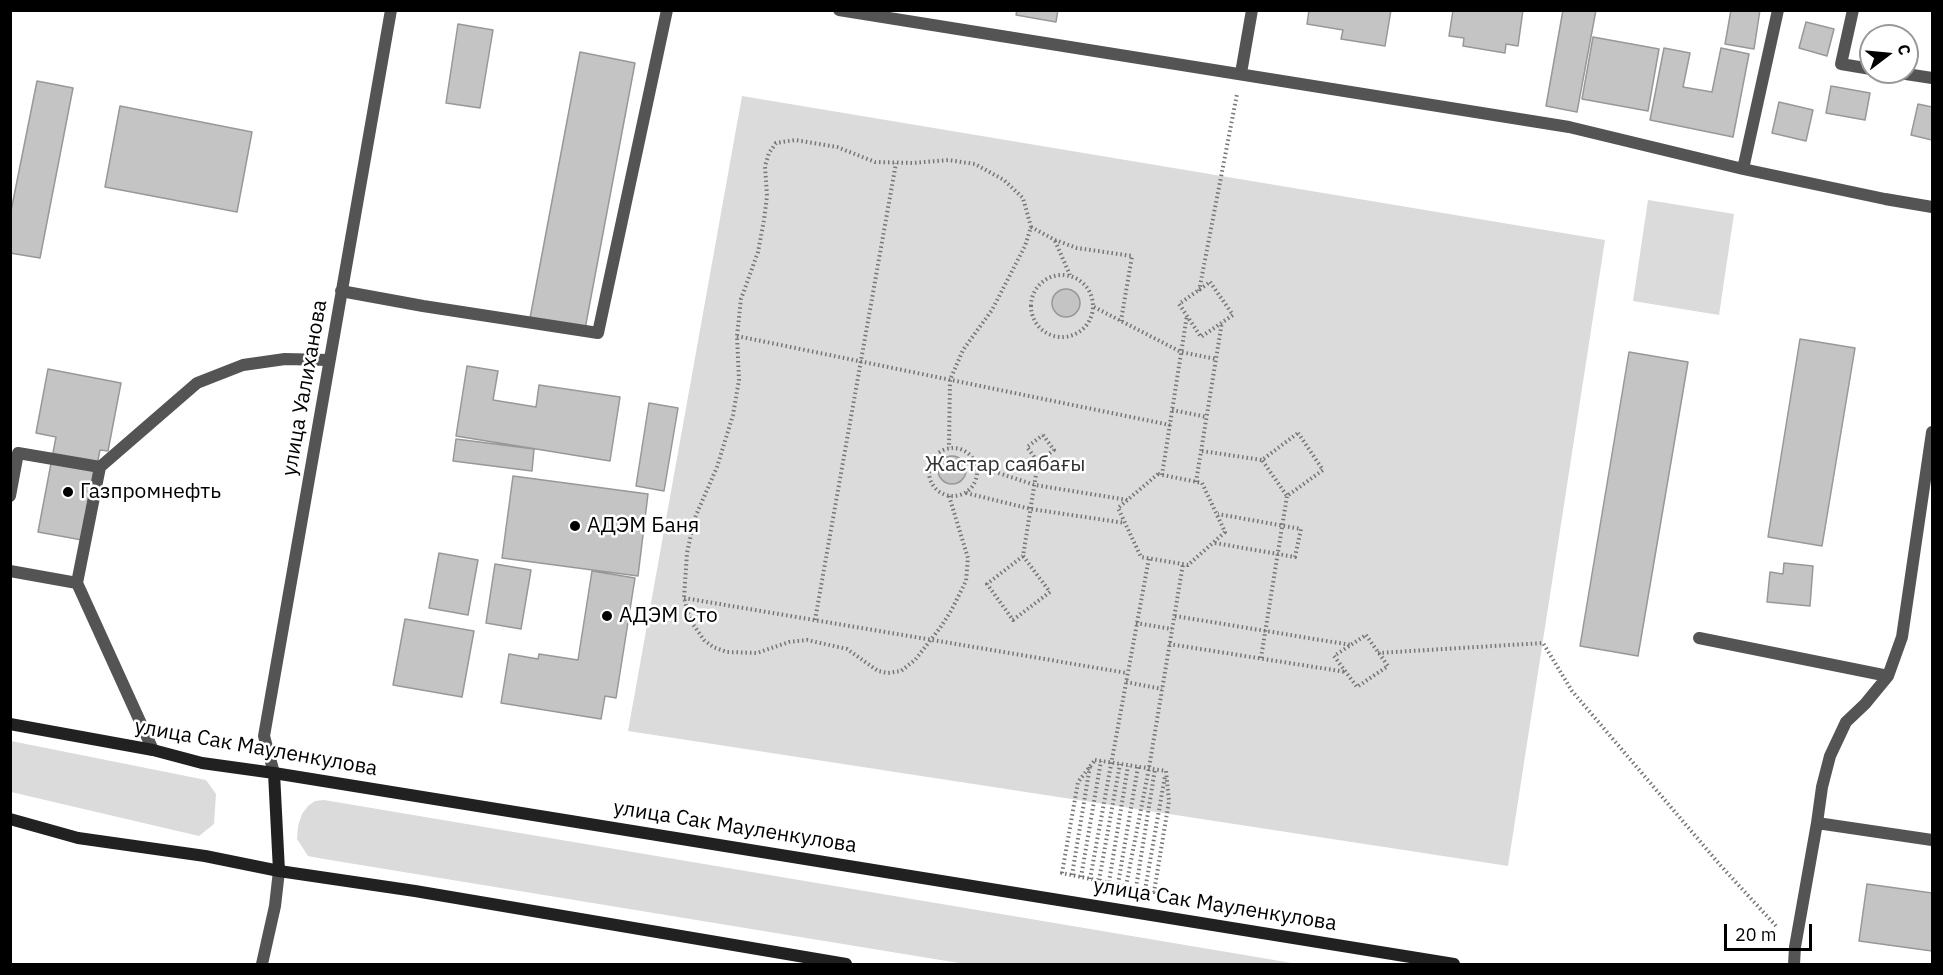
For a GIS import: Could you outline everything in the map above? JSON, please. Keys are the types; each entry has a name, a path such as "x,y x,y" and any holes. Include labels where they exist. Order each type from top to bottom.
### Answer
{"main road":[{"name":"улица Сак Мауленкулова","path":"10,724 153,750 202,763 1454,964"},
{"path":"274,773 279,871"},
{"path":"10,819 78,838 205,856 279,871 415,891 846,964"}],"street":[{"name":"улица Уалиханова","path":"274,773 264,736 391,10"},
{"path":"341,291 598,333 668,10"},
{"path":"839,10 1569,127 1743,169 1932,207"},
{"path":"1241,73 1252,10"},
{"path":"1743,169 1778,10"},
{"path":"1853,10 1841,64 1859,67"},
{"path":"153,750 76,583 100,467 197,383 243,365 285,359 329,360"},
{"path":"1794,964 1822,787 1830,756 1846,722 1865,704 1888,676 1902,637 1932,432"},
{"path":"10,496 18,453 100,467"},
{"path":"10,571 76,583"},
{"path":"1699,638 1888,676"},
{"path":"1817,824 1932,840"},
{"path":"262,964 275,906 279,871"}],"path":[{"path":"1199,291 1241,73"},
{"path":"949,448 950,380 963,350 992,310 1025,246 1031,227 1023,198 1004,180 975,164 948,160 874,162 837,147 795,140 776,143 769,153 765,166 767,196 758,252 741,300 737,336 739,380 733,415 717,467 694,520 687,553 684,598 690,620 704,640 713,647 727,652 757,653 789,642 807,640 847,650 878,671 888,673 901,671 915,660 931,640 951,611 966,581 968,558 949,496"},
{"path":"814,620 896,163"},
{"path":"1031,227 1055,240 1077,248 1132,256 1121,321"},
{"path":"1055,240 1070,276"},
{"path":"1060,275 1070,276 1080,280 1087,288 1092,297 1093,307 1086,326 1078,333 1068,337 1058,337 1048,334 1034,320 1031,299 1042,282 1060,275"},
{"path":"1210,282 1233,315 1201,337 1187,315 1179,304 1210,282"},
{"path":"1093,307 1181,352 1216,359"},
{"path":"1162,476 1187,315"},
{"path":"1197,482 1222,322"},
{"path":"737,336 1170,425"},
{"path":"1172,410 1207,417"},
{"path":"1202,451 1262,460 1298,434 1323,470 1287,496"},
{"path":"1023,556 1050,592 1013,620 987,584 1023,556 1038,462 1027,447 1043,435 1054,450 1038,462"},
{"path":"966,494 976,482 977,466 970,454 964,450 949,448 934,456 929,472 934,488 949,496 966,494 1031,508 1125,523"},
{"path":"1261,658 1287,496 1262,460"},
{"path":"977,466 1035,485 1128,500"},
{"path":"1158,474 1162,476 1202,483 1225,532 1188,565 1141,557 1118,508 1158,474"},
{"path":"1214,543 1295,557 1301,530 1217,514"},
{"path":"1090,879 1149,558"},
{"path":"1126,886 1149,768 1183,564"},
{"path":"684,598 1127,673"},
{"path":"1175,616 1351,645"},
{"path":"1136,623 1172,629"},
{"path":"1366,635 1388,666 1357,687 1334,656 1351,645 1366,635"},
{"path":"1378,653 1543,643 1572,690 1721,866 1795,947"},
{"path":"1169,644 1346,672"},
{"path":"1126,682 1162,689"},
{"path":"1095,760 1166,771 1169,801 1154,892 1062,873 1078,782 1095,760"},
{"path":"1081,877 1101,761"},
{"path":"1100,880 1120,764"},
{"path":"1072,875 1090,766"},
{"path":"1109,882 1128,766"},
{"path":"1118,884 1138,767"},
{"path":"1136,888 1155,769"},
{"path":"1145,890 1166,771"}],"green space":[{"name":"Жастар саябағы","path":"742,96 1605,240 1508,866 628,731"},
{"path":"1648,200 1734,214 1719,315 1633,301"},
{"path":"11,741 206,780 216,794 214,824 199,836 11,792"},
{"path":"324,800 1298,964 965,964 308,856 297,839 298,826 308,806 315,801"}],"building":[{"path":"1017,10 1058,10 1056,22 1016,15"},
{"path":"1309,10 1391,10 1385,46 1341,39 1343,30 1307,24"},
{"path":"1453,10 1523,10 1518,46 1506,44 1505,53 1463,46 1464,38 1449,36"},
{"path":"1563,10 1596,10 1577,112 1546,106"},
{"path":"1731,10 1760,10 1754,49 1725,44"},
{"path":"1806,22 1834,29 1827,56 1799,48"},
{"path":"458,24 493,30 480,108 446,103"},
{"path":"1593,37 1659,49 1648,111 1582,99"},
{"path":"1664,48 1690,53 1683,87 1712,92 1721,48 1749,54 1733,137 1650,120"},
{"path":"580,52 635,63 585,329 530,318"},
{"path":"37,81 73,88 40,258 10,253 10,216"},
{"path":"1831,86 1870,93 1865,120 1826,113"},
{"path":"1779,102 1813,110 1806,141 1772,133"},
{"path":"1918,104 1932,107 1932,140 1911,135"},
{"path":"120,106 252,132 237,212 105,187"},
{"path":"1066,289 1076,293 1080,303 1076,313 1066,317 1056,313 1052,303 1056,293"},
{"path":"1800,339 1855,348 1822,546 1768,537"},
{"path":"1629,352 1688,362 1638,656 1580,646"},
{"path":"467,366 498,371 493,400 536,407 539,385 620,397 610,461 456,436"},
{"name":"Газпромнефть","path":"48,369 121,383 108,451 100,450 82,540 38,532 56,437 36,433"},
{"path":"649,403 678,408 664,491 636,486"},
{"path":"456,439 534,449 532,471 453,461"},
{"path":"952,456 962,460 966,470 962,480 952,484 942,480 938,470 942,460"},
{"name":"АДЭМ Баня","path":"513,476 648,494 638,576 502,558"},
{"path":"439,553 478,560 468,615 429,608"},
{"path":"1784,563 1813,566 1810,606 1767,602 1770,572 1783,574"},
{"path":"495,564 531,570 521,629 486,623"},
{"name":"АДЭМ Сто","path":"592,571 635,578 616,698 605,696 601,719 501,703 509,654 538,659 539,654 578,660"},
{"path":"405,619 474,631 462,697 393,685"},
{"path":"1867,884 1932,893 1932,951 1859,941"}],"place":[{"name":"Газпромнефть","path":"68,492"},
{"name":"АДЭМ Баня","path":"575,526"},
{"name":"АДЭМ Сто","path":"607,616"}]}
